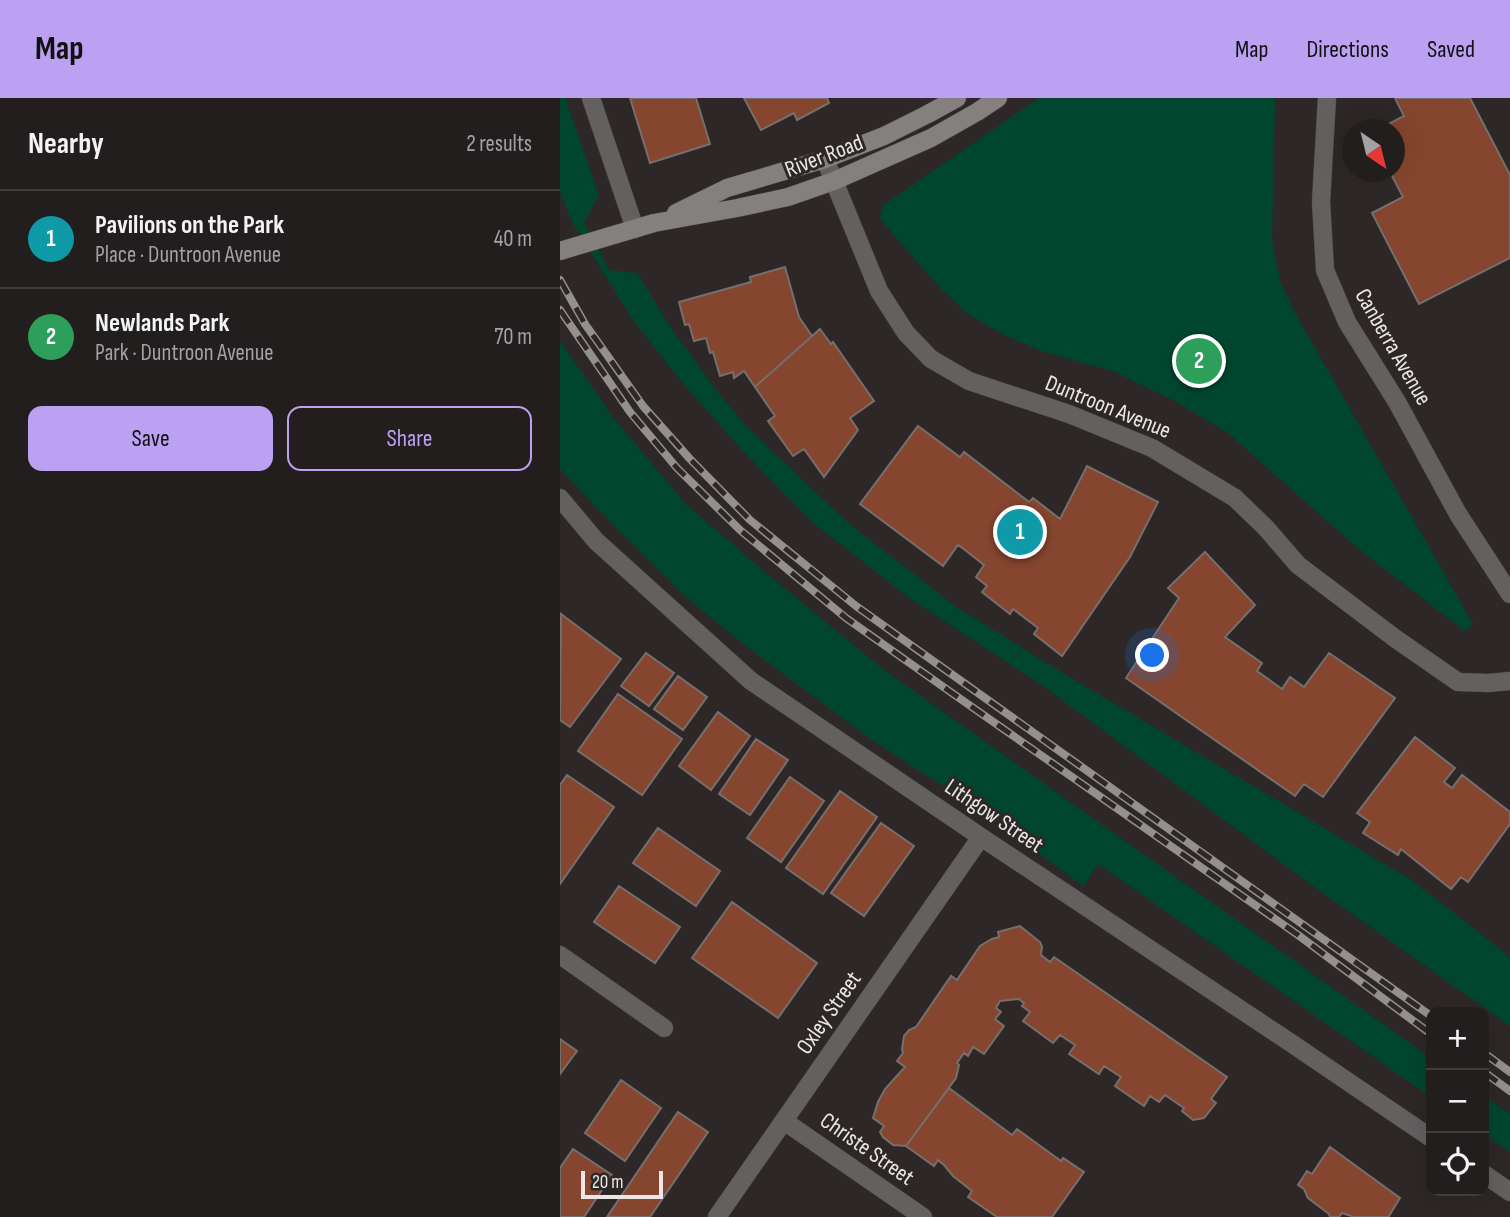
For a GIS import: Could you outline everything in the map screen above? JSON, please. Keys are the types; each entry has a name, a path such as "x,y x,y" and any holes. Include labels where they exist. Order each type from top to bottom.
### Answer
{"main road":[{"name":"River Road","path":"654,223 727,188 825,159 884,136 957,98"},
{"name":"River Road","path":"560,251 654,223 788,197 834,181 931,138 998,98"}],"street":[{"path":"591,98 635,229"},
{"name":"Canberra Avenue","path":"1327,98 1321,202 1325,270 1347,322 1397,402 1458,514 1510,594"},
{"name":"Duntroon Avenue","path":"825,159 879,291 906,333 931,359 970,381 1069,414 1152,448 1235,498 1298,565 1396,639 1458,681 1510,681"},
{"name":"Lithgow Street","path":"560,498 596,541 751,681 1426,1135"},
{"name":"Oxley Street","path":"717,1217 981,837"},
{"path":"560,955 664,1028"},
{"name":"Christe Street","path":"784,1121 923,1217"},
{"path":"1489,1177 1510,1192"}],"green space":[{"path":"560,98 565,98 599,195 584,223 609,270 637,273 673,331 746,426 847,522 955,606 1413,881 1510,957 1510,1026 1489,1011 1489,1007 1483,1007 1320,891 1046,688 912,600 811,521 685,386 633,320 572,222 560,192"},
{"path":"1039,98 1275,98 1272,240 1280,281 1295,313 1473,624 1465,631 1361,551 1229,434 1175,401 1112,371 1041,351 1004,335 968,314 940,288 880,219 882,206"},
{"path":"560,341 613,417 685,503 884,670 1426,1054 1426,1094 1098,864 1084,886 940,784 869,738 742,643 686,597 560,469"},
{"path":"1489,1099 1510,1114 1510,1152 1489,1137"}],"building":[{"path":"630,98 696,98 710,144 650,163"},
{"path":"744,98 827,98 829,103 797,120 794,113 761,130"},
{"path":"1395,98 1470,98 1510,175 1510,258 1419,304 1372,213 1403,197 1395,182 1405,182 1405,119 1398,119 1404,116"},
{"path":"785,267 799,317 812,336 755,387 744,371 734,378 733,372 720,376 706,338 694,341 689,324 685,325 679,302 751,282 750,277"},
{"path":"820,329 831,344 833,342 874,401 850,418 858,430 824,477 804,449 793,456 768,421 775,416 755,387"},
{"path":"918,426 960,457 964,452 1029,502 1033,498 1060,519 1087,466 1158,502 1130,557 1062,656 1034,634 1038,628 1013,609 1010,614 982,592 987,586 976,577 984,565 965,550 958,545 943,566 860,504"},
{"path":"1205,552 1255,605 1225,637 1262,663 1257,671 1282,689 1290,677 1304,687 1329,653 1395,698 1323,797 1304,784 1295,796 1126,678 1179,598 1168,588"},
{"path":"561,614 621,659 570,727 560,720"},
{"path":"646,653 674,673 649,706 621,686"},
{"path":"678,676 707,697 683,730 654,709"},
{"path":"618,694 682,739 642,795 578,751"},
{"path":"718,712 750,736 711,790 679,766"},
{"path":"1415,737 1455,768 1444,782 1452,788 1462,775 1510,812 1510,824 1468,882 1461,877 1451,889 1401,849 1398,855 1363,833 1370,822 1357,813"},
{"path":"756,739 788,760 750,815 719,794"},
{"path":"567,775 614,807 560,884 560,785"},
{"path":"790,777 824,801 781,862 747,838"},
{"path":"840,791 877,817 823,894 786,868"},
{"path":"881,823 914,846 864,916 831,893"},
{"path":"658,828 720,871 696,906 633,863"},
{"path":"619,886 680,927 655,963 594,922"},
{"path":"732,902 817,963 778,1018 692,958"},
{"path":"1020,926 1040,942 1041,955 1050,962 1054,957 1227,1077 1211,1099 1216,1103 1204,1118 1193,1120 1182,1111 1184,1108 1165,1095 1159,1102 1150,1096 1144,1106 1115,1086 1121,1077 1104,1066 1099,1074 1069,1054 1075,1045 1060,1035 1053,1043 1023,1021 1030,1012 1022,1006 1024,1003 1019,999 1000,1001 996,1008 1001,1012 995,1019 1004,1026 984,1054 973,1047 968,1056 964,1053 957,1063 959,1065 956,1078 906,1146 893,1145 883,1137 880,1132 884,1126 873,1118 885,1089 905,1067 897,1061 903,1053 904,1036 916,1027 951,976 957,980 980,946 999,937 998,932"},
{"path":"560,1039 577,1051 560,1074"},
{"path":"621,1080 661,1108 625,1161 585,1133"},
{"path":"949,1088 1012,1135 1017,1129 1061,1161 1063,1158 1084,1172 1052,1217 997,1217 968,1197 972,1191 938,1160 934,1166 906,1146"},
{"path":"678,1112 708,1132 650,1217 607,1217"},
{"path":"1330,1147 1400,1198 1389,1217 1354,1217 1342,1213 1339,1217 1330,1217 1308,1198 1304,1189 1298,1185 1307,1171 1312,1174"},
{"path":"573,1149 612,1175 584,1217 560,1217 560,1168"}],"railway":[{"path":"560,280 585,324 643,406 750,520 856,606 1426,1012"},
{"path":"560,310 630,412 677,468 740,530 846,618 1298,935 1426,1030"},
{"path":"1489,1057 1510,1072"},
{"path":"1489,1076 1510,1091"}],"place":[{"name":"Newlands Park","path":"1199,361"},
{"name":"Pavilions on the Park","path":"1020,532"}]}
